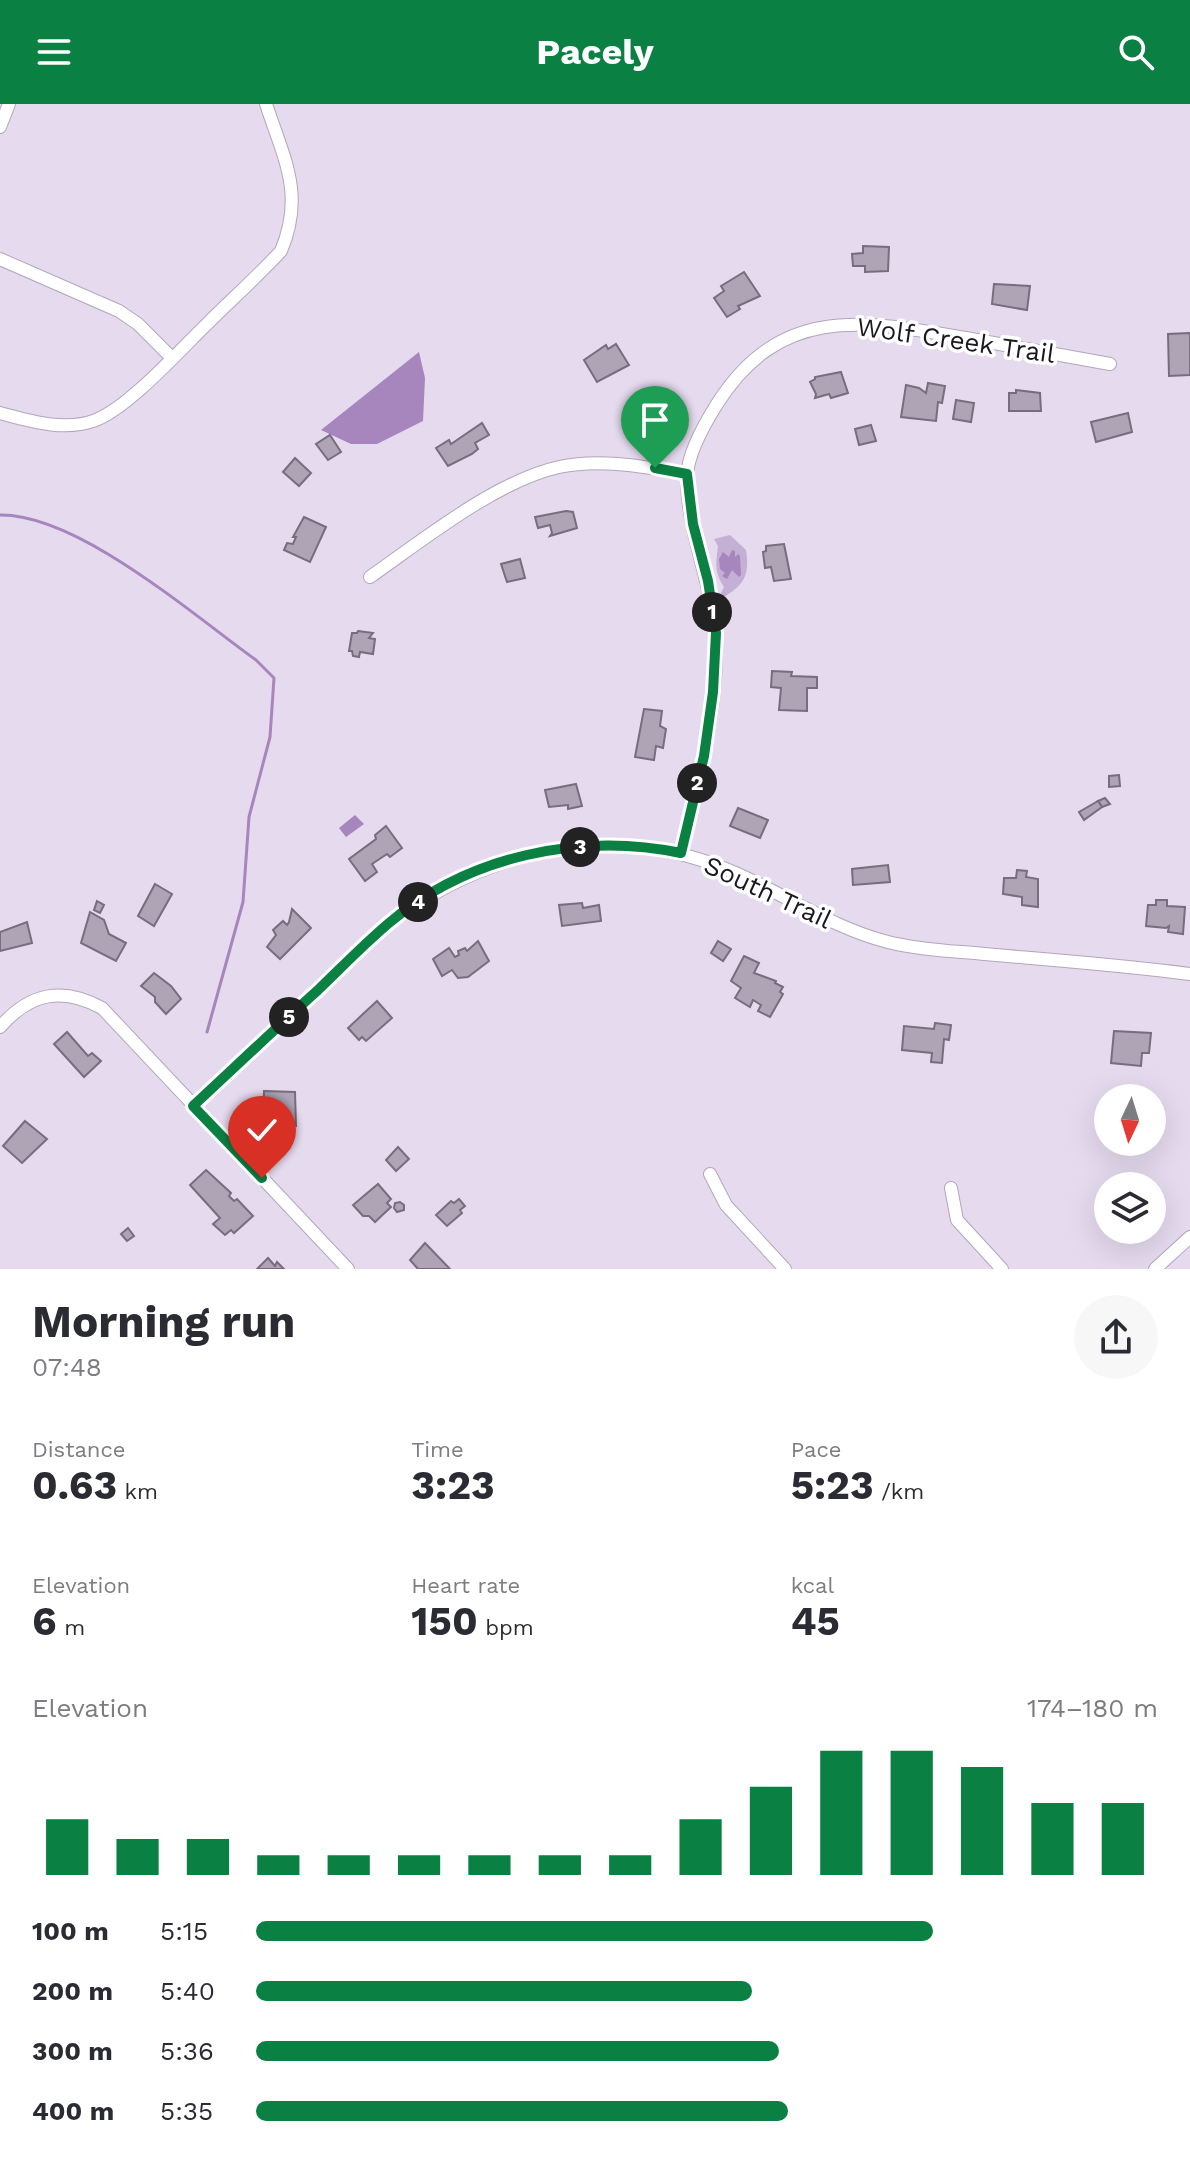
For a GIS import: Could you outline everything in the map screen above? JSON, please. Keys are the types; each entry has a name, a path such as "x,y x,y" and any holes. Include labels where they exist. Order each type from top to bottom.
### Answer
{"street":[{"path":"0,127 9,104"},
{"path":"0,413 69,425 95,420 118,407 281,251 289,232 294,193 266,104"},
{"path":"0,259 119,311 138,324 172,358"},
{"name":"Wolf Creek Trail","path":"681,853 704,756 713,692 716,633 708,581 693,524 687,474 702,429 747,364 782,341 815,328 854,323 887,325 1110,364"},
{"path":"370,577 476,505 537,473 561,466 604,463 687,474"},
{"name":"South Trail","path":"193,1106 390,922 443,889 510,858 547,850 614,846 681,853 731,871 838,924 889,943 1190,974"},
{"path":"0,1027 35,999 59,994 84,998 102,1008 348,1269"},
{"path":"710,1174 726,1205 785,1269"},
{"path":"951,1188 957,1220 1002,1269"},
{"path":"1155,1269 1190,1237"}],"shaded area":[{"path":"419,352 425,378 423,421 377,444 351,444 321,430"},
{"path":"730,535 746,550 747,566 741,583 724,597 720,595 724,587 717,572 718,546 714,539"},
{"path":"732,550 735,557 740,556 741,575 739,577 732,570 727,579 722,576 725,573 720,569 719,559 723,552 729,557"},
{"path":"355,815 364,824 346,837 339,828"}],"building":[{"path":"863,246 889,247 888,271 865,272 865,266 853,266 852,254 863,253"},
{"path":"744,272 760,296 738,306 740,309 727,317 714,298 724,291 721,286"},
{"path":"994,284 1030,286 1027,310 992,304"},
{"path":"1190,333 1190,375 1169,376 1168,334"},
{"path":"616,344 629,365 597,382 584,360 606,345 608,349"},
{"path":"841,372 848,393 815,398 810,382 815,377"},
{"path":"928,383 945,386 942,403 938,402 936,421 901,417 906,385 926,393"},
{"path":"1016,390 1040,393 1041,411 1009,411 1009,393 1016,393"},
{"path":"956,400 974,403 971,422 953,419"},
{"path":"1128,413 1132,432 1096,442 1091,422"},
{"path":"482,423 489,435 475,443 478,449 448,466 436,448 449,440 451,444"},
{"path":"871,425 876,441 859,445 855,429"},
{"path":"330,435 341,452 328,460 316,444"},
{"path":"295,458 311,473 299,486 283,472"},
{"path":"573,512 577,528 550,536 550,525 538,528 535,517"},
{"path":"304,517 326,527 310,562 284,550 287,543 293,544 296,537 293,537"},
{"path":"784,544 791,579 774,581 771,567 765,568 763,552 766,546"},
{"path":"520,559 525,578 507,582 501,564"},
{"path":"352,633 373,633 369,638 375,639 373,654 360,652 359,657 349,651"},
{"path":"772,671 792,672 791,676 817,677 817,688 807,688 807,711 779,710 781,688 771,687"},
{"path":"644,709 662,711 660,726 666,729 663,748 656,746 654,760 635,757"},
{"path":"1119,775 1120,786 1109,787 1109,776"},
{"path":"576,784 582,806 568,809 568,805 549,807 545,790"},
{"path":"1105,798 1110,804 1102,807 1098,801"},
{"path":"1098,801 1102,807 1084,820 1079,812"},
{"path":"738,808 768,820 760,838 730,826"},
{"path":"386,826 402,848 372,864 377,872 365,881 349,859 376,839 375,835"},
{"path":"888,865 890,882 853,885 852,869"},
{"path":"1017,870 1027,871 1026,877 1038,879 1038,907 1022,905 1022,897 1003,894 1004,878 1016,878"},
{"path":"155,884 172,894 154,926 138,916"},
{"path":"1156,900 1167,900 1167,906 1185,907 1183,934 1168,932 1169,926 1146,926 1148,905 1156,905"},
{"path":"97,901 104,905 100,913 94,910"},
{"path":"582,903 583,908 599,905 601,921 562,926 559,905"},
{"path":"292,909 311,928 280,959 267,947 276,935 273,930 283,921 287,925 289,922"},
{"path":"90,912 104,920 109,934 126,943 116,961 81,943"},
{"path":"27,922 32,943 0,951 0,932"},
{"path":"478,941 489,961 468,977 458,978 452,970 442,976 433,959 449,948 455,957 459,955 458,951 465,948 467,951"},
{"path":"718,941 731,949 723,961 711,953"},
{"path":"744,956 759,963 754,973 783,987 780,992 783,994 770,1017 758,1011 761,1005 753,1000 750,1007 735,998 741,988 731,981"},
{"path":"154,973 171,986 181,999 166,1014 155,1002 155,997 141,986"},
{"path":"377,1001 392,1018 366,1041 362,1037 359,1040 348,1028"},
{"path":"935,1023 951,1025 949,1040 944,1039 942,1063 931,1062 932,1053 902,1050 904,1026 934,1029"},
{"path":"1114,1031 1151,1033 1149,1053 1142,1053 1141,1066 1111,1063"},
{"path":"67,1032 88,1056 92,1053 101,1061 84,1077 54,1044"},
{"path":"264,1091 295,1092 296,1126 285,1123 267,1125 267,1113 263,1113"},
{"path":"25,1121 47,1139 22,1163 3,1146"},
{"path":"398,1147 409,1159 396,1171 386,1160"},
{"path":"206,1170 231,1193 229,1196 234,1201 237,1199 253,1216 234,1233 231,1230 225,1235 213,1224 220,1218 190,1185"},
{"path":"378,1184 391,1199 387,1203 391,1207 375,1222 369,1216 363,1216 353,1205"},
{"path":"459,1199 465,1206 460,1210 462,1213 447,1226 436,1215 451,1201 454,1203"},
{"path":"400,1202 404,1210 397,1212 395,1203"},
{"path":"128,1228 134,1236 127,1241 121,1234"},
{"path":"425,1243 450,1269 418,1269 410,1260"},
{"path":"268,1258 275,1266 277,1262 284,1269 257,1269"}],"waterway":[{"path":"0,515 31,519 99,549 168,594 256,660 274,678 270,737 249,817 243,902 207,1032"}],"route":[{"path":"262,1178 193,1106 390,922 414,904 510,858 586,846 641,847 681,853 704,756 713,692 716,633 708,581 693,524 687,474 655,468"}]}
